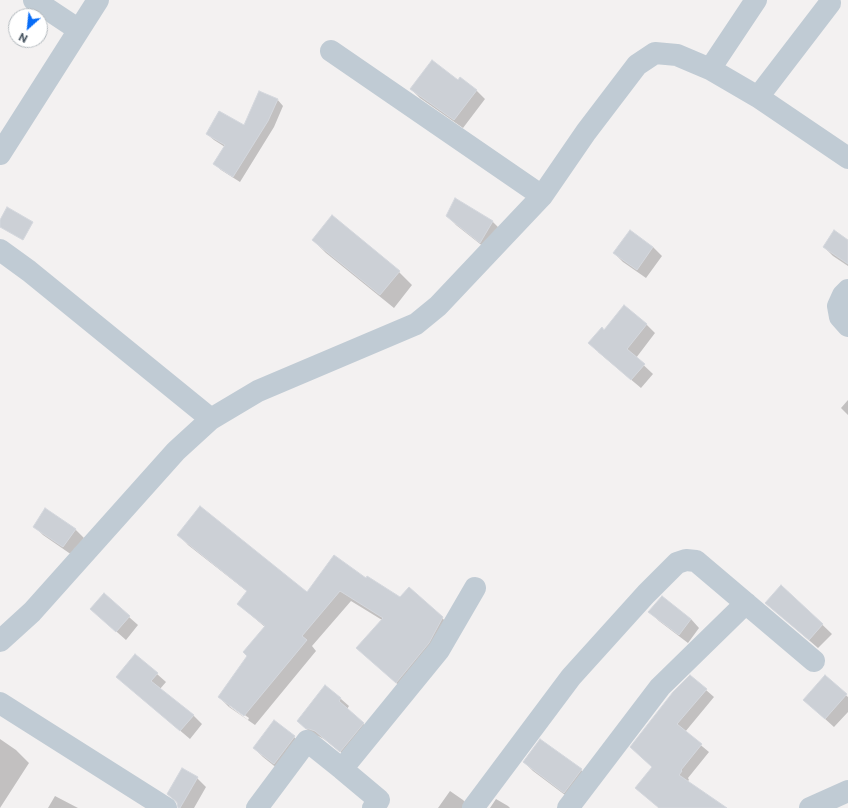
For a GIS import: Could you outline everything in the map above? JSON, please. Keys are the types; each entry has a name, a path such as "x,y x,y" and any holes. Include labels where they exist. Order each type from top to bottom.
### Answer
{"street":[{"path":"34,0 79,30"},
{"path":"0,154 98,0"},
{"path":"710,69 756,0"},
{"path":"758,97 830,3"},
{"path":"331,51 542,196"},
{"path":"0,641 32,612 176,451 211,419 258,391 416,324 438,306 542,196 586,132 637,65 655,53 677,55 710,69 758,97 848,158"},
{"path":"0,250 29,271 211,419"},
{"path":"848,290 843,295 838,306 840,317 848,326"},
{"path":"473,808 571,677 646,594 677,563 686,560 696,561 814,661"},
{"path":"342,769 439,650 475,588"},
{"path":"568,808 660,687 746,603"},
{"path":"0,703 166,808"},
{"path":"258,808 307,741 379,800 373,808"},
{"path":"810,808 848,791"}],"building":[{"path":"432,60 458,80 460,77 477,90 454,120 410,89"},
{"path":"259,91 278,99 268,121 233,177 213,164 225,145 206,134 219,111 244,125"},
{"path":"455,198 493,221 480,243 446,216"},
{"path":"7,207 33,222 23,240 0,227 0,220"},
{"path":"332,215 400,271 380,295 312,240"},
{"path":"630,230 653,247 637,270 613,253"},
{"path":"834,230 848,240 848,264 823,247"},
{"path":"624,305 647,324 627,349 645,364 631,380 588,343 602,327 604,330"},
{"path":"200,506 307,592 334,555 366,578 367,576 400,597 409,587 443,617 429,643 396,683 356,648 383,618 340,591 302,636 307,640 244,716 218,697 247,656 243,652 265,626 237,604 247,591 177,535"},
{"path":"45,508 76,529 63,547 33,527"},
{"path":"781,585 823,624 809,640 765,603"},
{"path":"104,593 130,616 116,632 90,609"},
{"path":"662,596 691,619 679,635 648,612"},
{"path":"135,654 158,673 151,681 194,715 180,731 116,677"},
{"path":"690,675 707,689 677,724 702,744 681,770 682,771 679,775 727,808 659,808 635,788 652,767 630,747 673,692"},
{"path":"825,675 847,694 825,719 803,700"},
{"path":"325,685 341,698 339,701 364,723 340,752 315,731 306,729 297,721"},
{"path":"274,720 295,736 274,764 253,748"},
{"path":"540,739 582,769 564,793 523,762"},
{"path":"182,768 198,777 180,808 178,808 177,802 167,794"}]}
